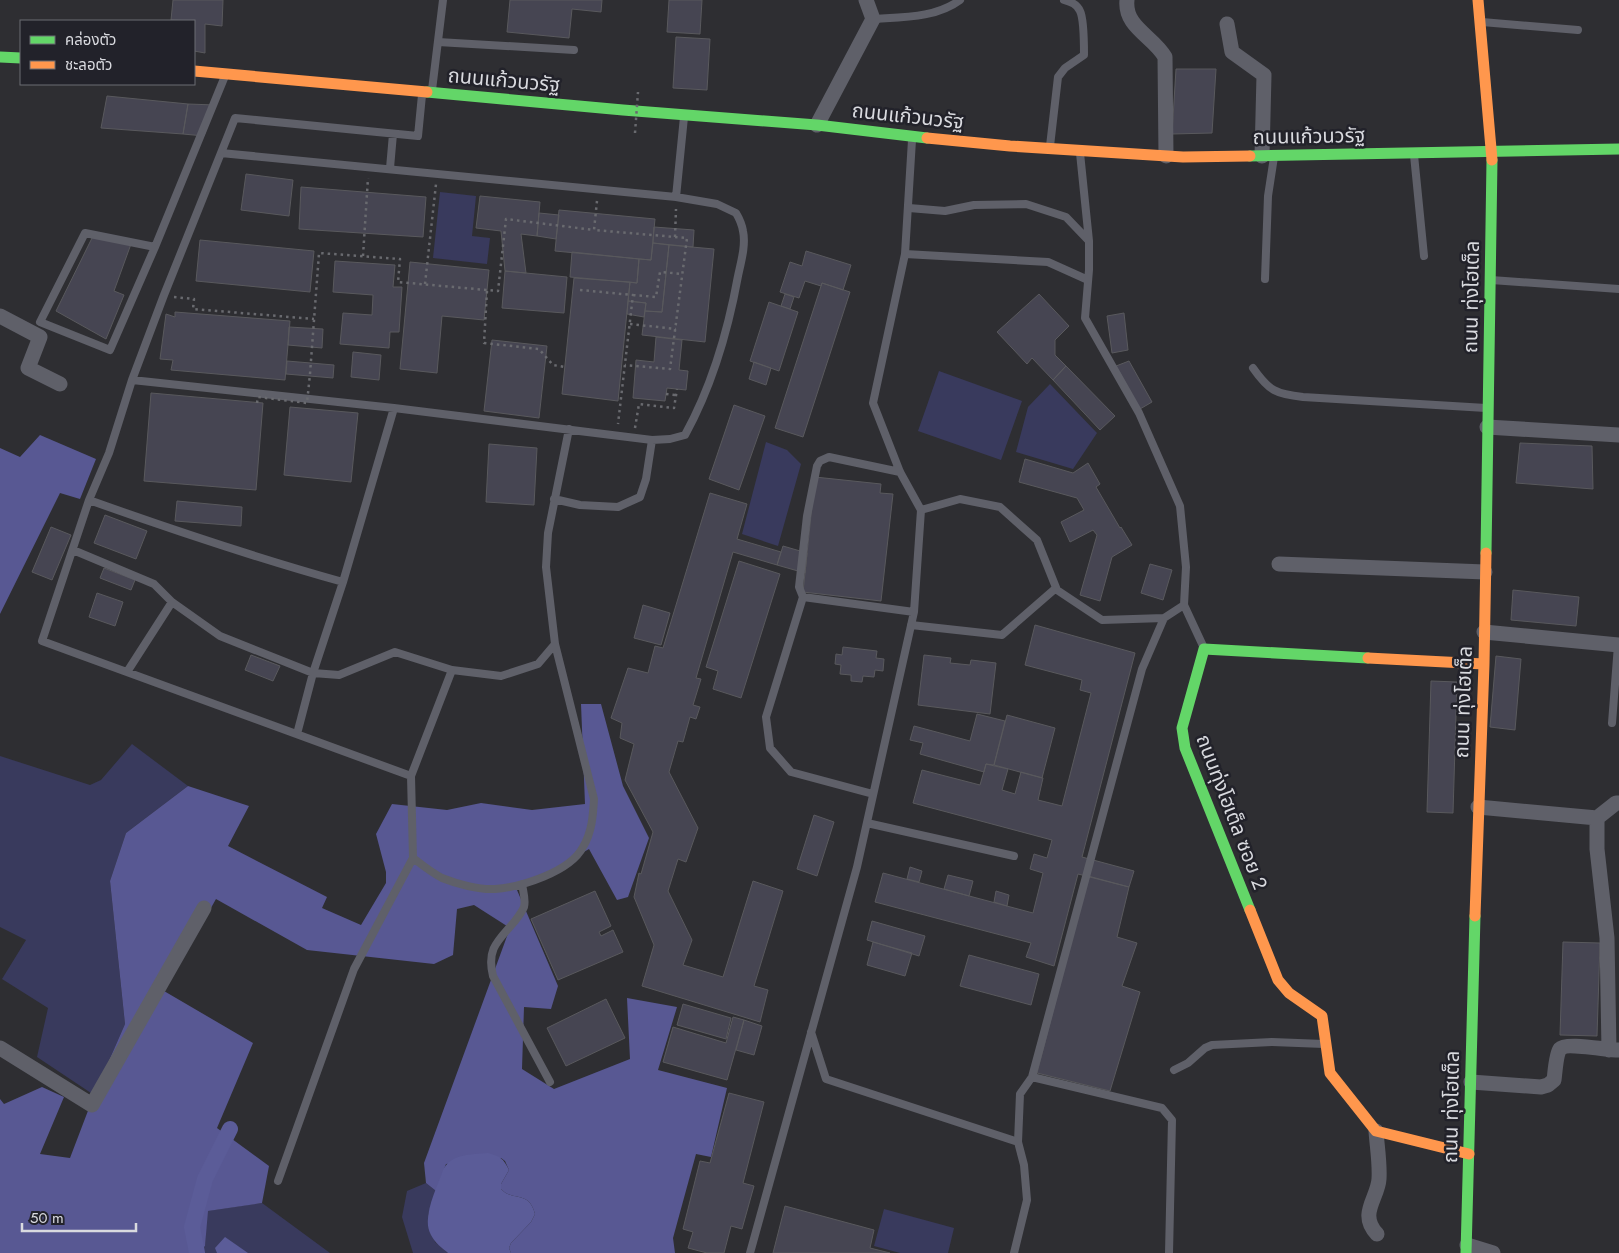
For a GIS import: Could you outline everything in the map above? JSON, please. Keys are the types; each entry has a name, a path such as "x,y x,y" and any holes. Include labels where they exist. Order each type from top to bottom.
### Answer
{"street":[{"path":"817,125 873,19 866,0"},
{"path":"1127,0 1128,14 1133,22 1139,30 1158,46 1165,57 1166,156"},
{"name":"ถนน ทุ่งโฮเต็ล","path":"1466,1249 1478,806 1484,664 1491,280 1492,151 1478,0"},
{"path":"1226,24 1232,52 1264,75 1268,155"},
{"path":"0,57 20,58"},
{"name":"ถนนแก้วนวรัฐ","path":"195,71 684,115 817,125 912,137 1050,149 1166,156 1619,149"},
{"path":"0,316 40,337 28,368 60,384"},
{"path":"1488,427 1619,435"},
{"path":"1279,564 1485,572"},
{"path":"1484,632 1618,645"},
{"path":"1204,649 1484,664"},
{"name":"ถนนทุ่งโฮเต็ล ซอย 2","path":"1204,649 1182,728 1185,748 1278,980 1289,993 1322,1016 1330,1074 1376,1131"},
{"path":"1478,806 1597,818 1616,803 1619,803"},
{"path":"1471,1082 1541,1088 1554,1080 1558,1051 1562,1047 1572,1046 1614,1050 1613,938 1597,849 1597,818"},
{"path":"0,1048 92,1105 204,908"},
{"path":"1377,1234 1373,1231 1369,1217 1369,1208 1377,1190 1380,1176 1376,1131 1469,1154"},
{"path":"1466,1249 1493,1253"}],"lane":[{"path":"411,776 42,641 89,500 109,453 132,380 235,118 418,136 438,42 443,0"},
{"path":"873,19 922,15 949,8 960,0"},
{"path":"1050,149 1058,77 1065,68 1084,55 1080,11 1072,2 1064,0"},
{"path":"1480,22 1578,30"},
{"path":"438,42 574,50"},
{"path":"155,247 85,233 40,322 110,350 155,247 226,74"},
{"path":"676,197 684,115"},
{"path":"390,168 393,134"},
{"path":"750,1253 856,867 914,612 921,510 900,472 873,403 905,254 912,137"},
{"path":"1080,151 1089,240 1085,318 1140,413 1180,506 1186,568 1184,605 1204,649"},
{"path":"132,380 394,408 652,440 670,439 685,435 698,411 711,378 731,312 744,248 743,231 736,213 718,204 676,197 598,189 220,153"},
{"path":"1414,153 1424,256"},
{"path":"1265,279 1268,155"},
{"path":"909,208 945,211 974,205 1026,204 1066,217 1089,240"},
{"path":"905,254 1048,262 1088,280"},
{"path":"1491,280 1619,290"},
{"path":"1253,368 1265,384 1282,394 1488,408"},
{"path":"297,734 313,673 343,582 394,408"},
{"path":"413,858 441,877 466,885 494,889 538,879 567,865 583,849 592,824 594,799 555,644 546,567 548,533 569,429"},
{"path":"554,499 580,505 618,507 640,497 646,479 652,440"},
{"path":"873,794 791,772 770,748 766,718 803,597 799,588 807,516 817,466 820,461 829,457 900,472"},
{"path":"921,510 960,499 1000,508 1037,540 1056,588 1102,620 1164,618 1184,605"},
{"path":"89,500 208,541 343,582"},
{"path":"73,550 154,584 172,602 220,636 313,673 339,675 395,652 452,670 501,676 538,664 555,644"},
{"path":"911,625 1002,635 1056,588"},
{"path":"803,597 914,612"},
{"path":"127,672 172,602"},
{"path":"1014,1253 1027,1200 1024,1165 1018,1142 1020,1094 1032,1077 1142,669 1164,618"},
{"path":"1612,723 1618,645"},
{"path":"278,1181 354,969 413,858 411,776 452,670"},
{"path":"866,823 1014,856"},
{"path":"522,884 524,908 491,951 490,967 493,976 550,1082"},
{"path":"811,1031 826,1079 1018,1142"},
{"path":"1174,1070 1188,1063 1205,1048 1212,1045 1272,1042 1326,1044"},
{"path":"1032,1077 1162,1108 1172,1120 1169,1253"}],"path":[{"path":"635,133 638,92"},
{"path":"363,256 368,166"},
{"path":"425,284 437,173"},
{"path":"594,230 598,189"},
{"path":"675,237 676,197"},
{"path":"257,402 258,397 307,403 319,253 400,259 398,282 498,291 506,219 594,230 687,238 670,368 625,365"},
{"path":"580,290 656,297 660,272 683,274"},
{"path":"487,291 484,343 539,349 552,365 565,367"},
{"path":"164,295 194,299 193,308 314,319"},
{"path":"617,436 633,295"},
{"path":"630,324 676,329"},
{"path":"634,438 639,404 674,408 677,389"},
{"path":"666,394 675,396"}],"shaded area":[{"path":"440,192 476,196 472,236 490,238 487,264 433,258"},
{"path":"939,371 1022,401 1001,460 918,431"},
{"path":"1050,384 1097,433 1073,469 1016,452 1028,407"},
{"path":"40,435 96,459 80,499 60,493 0,614 0,448 20,457"},
{"path":"766,442 787,450 801,464 778,546 742,534"},
{"path":"581,704 601,704 623,786 649,838 628,897 617,900 589,849 517,890 558,986 551,1009 524,1007 522,1069 554,1089 630,1059 627,998 677,1007 658,1070 727,1088 711,1157 696,1154 673,1238 675,1253 511,1253 509,1248 511,1243 531,1222 535,1214 529,1202 525,1199 506,1193 501,1189 501,1184 509,1170 505,1161 501,1158 446,1164 436,1191 426,1183 424,1163 510,928 474,905 457,909 453,955 434,964 307,950 216,899 164,991 253,1043 217,1128 269,1166 262,1203 208,1211 205,1246 196,1253 0,1253 0,1099 4,1104 42,1087 64,1097 40,1154 70,1158 94,1095 125,1024 110,881 126,833 188,786 249,806 228,846 327,897 322,908 361,925 386,883 386,872 376,834 392,804 447,810 481,803 532,810 585,804"},
{"path":"132,744 188,786 126,833 110,881 125,1024 94,1095 37,1057 48,1008 2,979 26,940 0,927 0,756 90,785 101,780"},
{"path":"488,1153 501,1158 509,1170 501,1184 501,1189 506,1193 525,1199 529,1202 535,1214 531,1222 511,1243 509,1248 511,1253 448,1253 433,1238 428,1228 431,1203 443,1170 451,1160 456,1158"},
{"path":"426,1183 436,1191 428,1215 435,1242 448,1253 413,1253 402,1217 407,1191"},
{"path":"262,1203 330,1253 196,1253 205,1245 207,1211"},
{"path":"884,1209 954,1228 948,1253 900,1253 874,1246"},
{"path":"225,1237 248,1253 217,1253 215,1248"}],"building":[{"path":"173,0 223,0 222,26 205,24 205,53 195,51 195,20 171,20"},
{"path":"510,0 602,0 601,12 572,9 569,38 507,32"},
{"path":"669,0 702,0 700,34 667,32"},
{"path":"676,37 710,39 707,90 673,88"},
{"path":"1176,69 1216,69 1212,133 1172,134"},
{"path":"107,96 188,104 183,134 101,128"},
{"path":"188,104 215,105 204,136 183,134"},
{"path":"246,174 293,180 289,216 241,210"},
{"path":"301,187 426,197 423,237 299,229"},
{"path":"480,196 540,202 537,236 521,234 526,273 505,271 501,231 476,228"},
{"path":"559,210 655,219 651,260 555,251"},
{"path":"539,213 559,215 556,239 537,236"},
{"path":"654,227 694,230 693,247 653,243"},
{"path":"93,236 131,244 114,291 124,295 106,339 56,311"},
{"path":"200,240 314,251 310,292 196,281"},
{"path":"653,243 669,245 662,312 645,311 646,303 628,301 630,282 637,283 639,259 651,260"},
{"path":"669,245 714,249 705,342 642,335 645,311 662,312"},
{"path":"806,251 851,265 843,290 822,283 821,286 805,281 799,298 780,292 790,262 802,266"},
{"path":"572,252 639,259 637,283 570,277"},
{"path":"335,261 395,265 393,287 402,287 399,332 390,332 389,348 340,344 343,313 372,315 373,295 333,292"},
{"path":"410,262 489,270 484,320 442,316 437,373 400,369"},
{"path":"505,271 567,277 564,313 502,308"},
{"path":"574,278 630,282 618,401 562,394"},
{"path":"822,283 850,292 803,437 775,428"},
{"path":"785,294 794,297 790,309 781,306"},
{"path":"1039,294 1069,326 1055,340 1055,355 1066,366 1053,380 1032,358 1027,364 997,332"},
{"path":"628,301 646,303 644,317 627,314"},
{"path":"769,302 798,312 779,371 750,361"},
{"path":"175,312 290,321 285,380 171,370 173,360 160,359 166,314 175,317"},
{"path":"1124,313 1128,350 1112,353 1107,316"},
{"path":"289,327 323,329 322,348 288,345"},
{"path":"656,337 682,340 679,370 688,371 686,390 667,388 665,401 633,398 636,360 654,362"},
{"path":"492,340 547,346 539,418 484,411"},
{"path":"353,352 381,355 379,380 351,377"},
{"path":"287,361 334,365 333,378 286,374"},
{"path":"1129,361 1152,402 1140,409 1116,366"},
{"path":"754,362 771,368 766,385 749,379"},
{"path":"1066,366 1115,416 1100,430 1053,380"},
{"path":"151,393 263,403 256,490 144,481"},
{"path":"734,405 765,416 739,490 709,479"},
{"path":"290,407 358,413 351,482 284,475"},
{"path":"1520,443 1592,446 1593,489 1516,483"},
{"path":"489,444 537,448 534,505 486,502"},
{"path":"1025,459 1073,473 1088,463 1100,484 1096,487 1132,545 1112,557 1100,601 1080,595 1097,535 1093,530 1070,542 1061,522 1084,510 1077,498 1019,482"},
{"path":"815,477 881,484 880,493 893,494 881,601 803,592"},
{"path":"710,493 747,504 737,539 781,552 777,565 733,552 696,678 701,679 693,705 700,707 696,719 690,717 683,742 678,741 669,772 698,828 686,862 678,859 668,891 692,940 683,965 723,977 753,881 783,891 754,986 768,990 760,1022 642,986 654,945 634,897 639,873 641,874 653,832 625,780 634,744 620,738 622,723 611,718 628,668 648,673 655,646 663,648"},
{"path":"177,501 242,507 241,526 175,521"},
{"path":"105,515 147,531 136,559 94,543"},
{"path":"51,527 71,535 52,580 32,572"},
{"path":"783,546 807,553 805,573 777,565"},
{"path":"739,561 780,574 741,698 713,689 718,671 706,667"},
{"path":"1150,564 1172,570 1163,600 1141,593"},
{"path":"104,568 135,580 131,590 100,578"},
{"path":"1513,590 1579,597 1576,626 1511,620"},
{"path":"97,593 123,602 115,626 89,617"},
{"path":"643,605 670,613 661,645 634,638"},
{"path":"1035,625 1135,653 1082,857 1134,871 1129,887 1078,874 1054,966 1026,957 1031,943 875,902 883,873 1033,913 1043,873 1030,869 1034,854 1047,858 1052,840 913,803 922,770 980,785 986,764 1008,769 1002,790 1015,794 1021,772 1043,778 1038,800 1062,806 1091,693 1080,690 1082,680 1025,665"},
{"path":"843,647 877,651 876,658 884,659 883,671 875,670 874,677 863,676 862,682 851,681 851,675 840,674 841,665 835,664 836,654 842,655"},
{"path":"251,655 280,666 273,681 245,670"},
{"path":"924,655 951,658 950,663 970,665 971,660 996,663 990,714 918,705"},
{"path":"1496,656 1521,659 1515,730 1490,727"},
{"path":"1431,681 1457,682 1453,813 1427,812"},
{"path":"977,714 1005,721 994,765 986,764 984,772 920,754 923,743 910,740 914,726 970,741"},
{"path":"1007,715 1055,728 1042,778 994,765"},
{"path":"814,815 834,822 817,876 797,869"},
{"path":"910,867 922,871 919,882 907,879"},
{"path":"948,875 973,881 969,896 944,889"},
{"path":"1088,876 1129,887 1117,937 1137,943 1122,986 1140,992 1110,1091 1037,1073"},
{"path":"595,891 611,926 599,932 601,936 613,930 623,952 558,980 531,919"},
{"path":"996,891 1009,895 1007,906 994,902"},
{"path":"872,921 925,936 919,956 867,940"},
{"path":"873,942 912,953 905,976 867,965"},
{"path":"1563,942 1600,943 1597,1036 1560,1035"},
{"path":"969,955 1039,974 1031,1005 960,986"},
{"path":"606,999 625,1038 566,1066 547,1028"},
{"path":"683,1004 731,1018 726,1039 677,1025"},
{"path":"733,1017 744,1020 727,1080 663,1062 673,1027 726,1043"},
{"path":"744,1020 762,1026 754,1055 736,1050"},
{"path":"729,1093 764,1102 743,1183 754,1186 742,1229 731,1226 724,1253 707,1253 688,1248 693,1232 683,1229 700,1161 710,1163"},
{"path":"785,1206 874,1230 870,1248 890,1253 773,1253"}],"waterway":[{"path":"197,1253 192,1227 205,1179 230,1129"}],"traffic: fast":[{"path":"0,57 20,58"},
{"path":"427,92 817,125 927,138"},
{"path":"1250,156 1619,149"},
{"path":"1486,553 1492,160"},
{"path":"1250,910 1185,748 1182,728 1204,649 1368,658"},
{"path":"1466,1253 1475,916"}],"traffic: slow":[{"path":"1478,0 1492,160"},
{"path":"195,71 427,92"},
{"path":"927,138 1010,146 1183,157 1250,156"},
{"path":"1475,916 1486,553"},
{"path":"1368,658 1484,664"},
{"path":"1250,910 1278,980 1289,993 1322,1016 1330,1073 1376,1131 1469,1154"}]}
